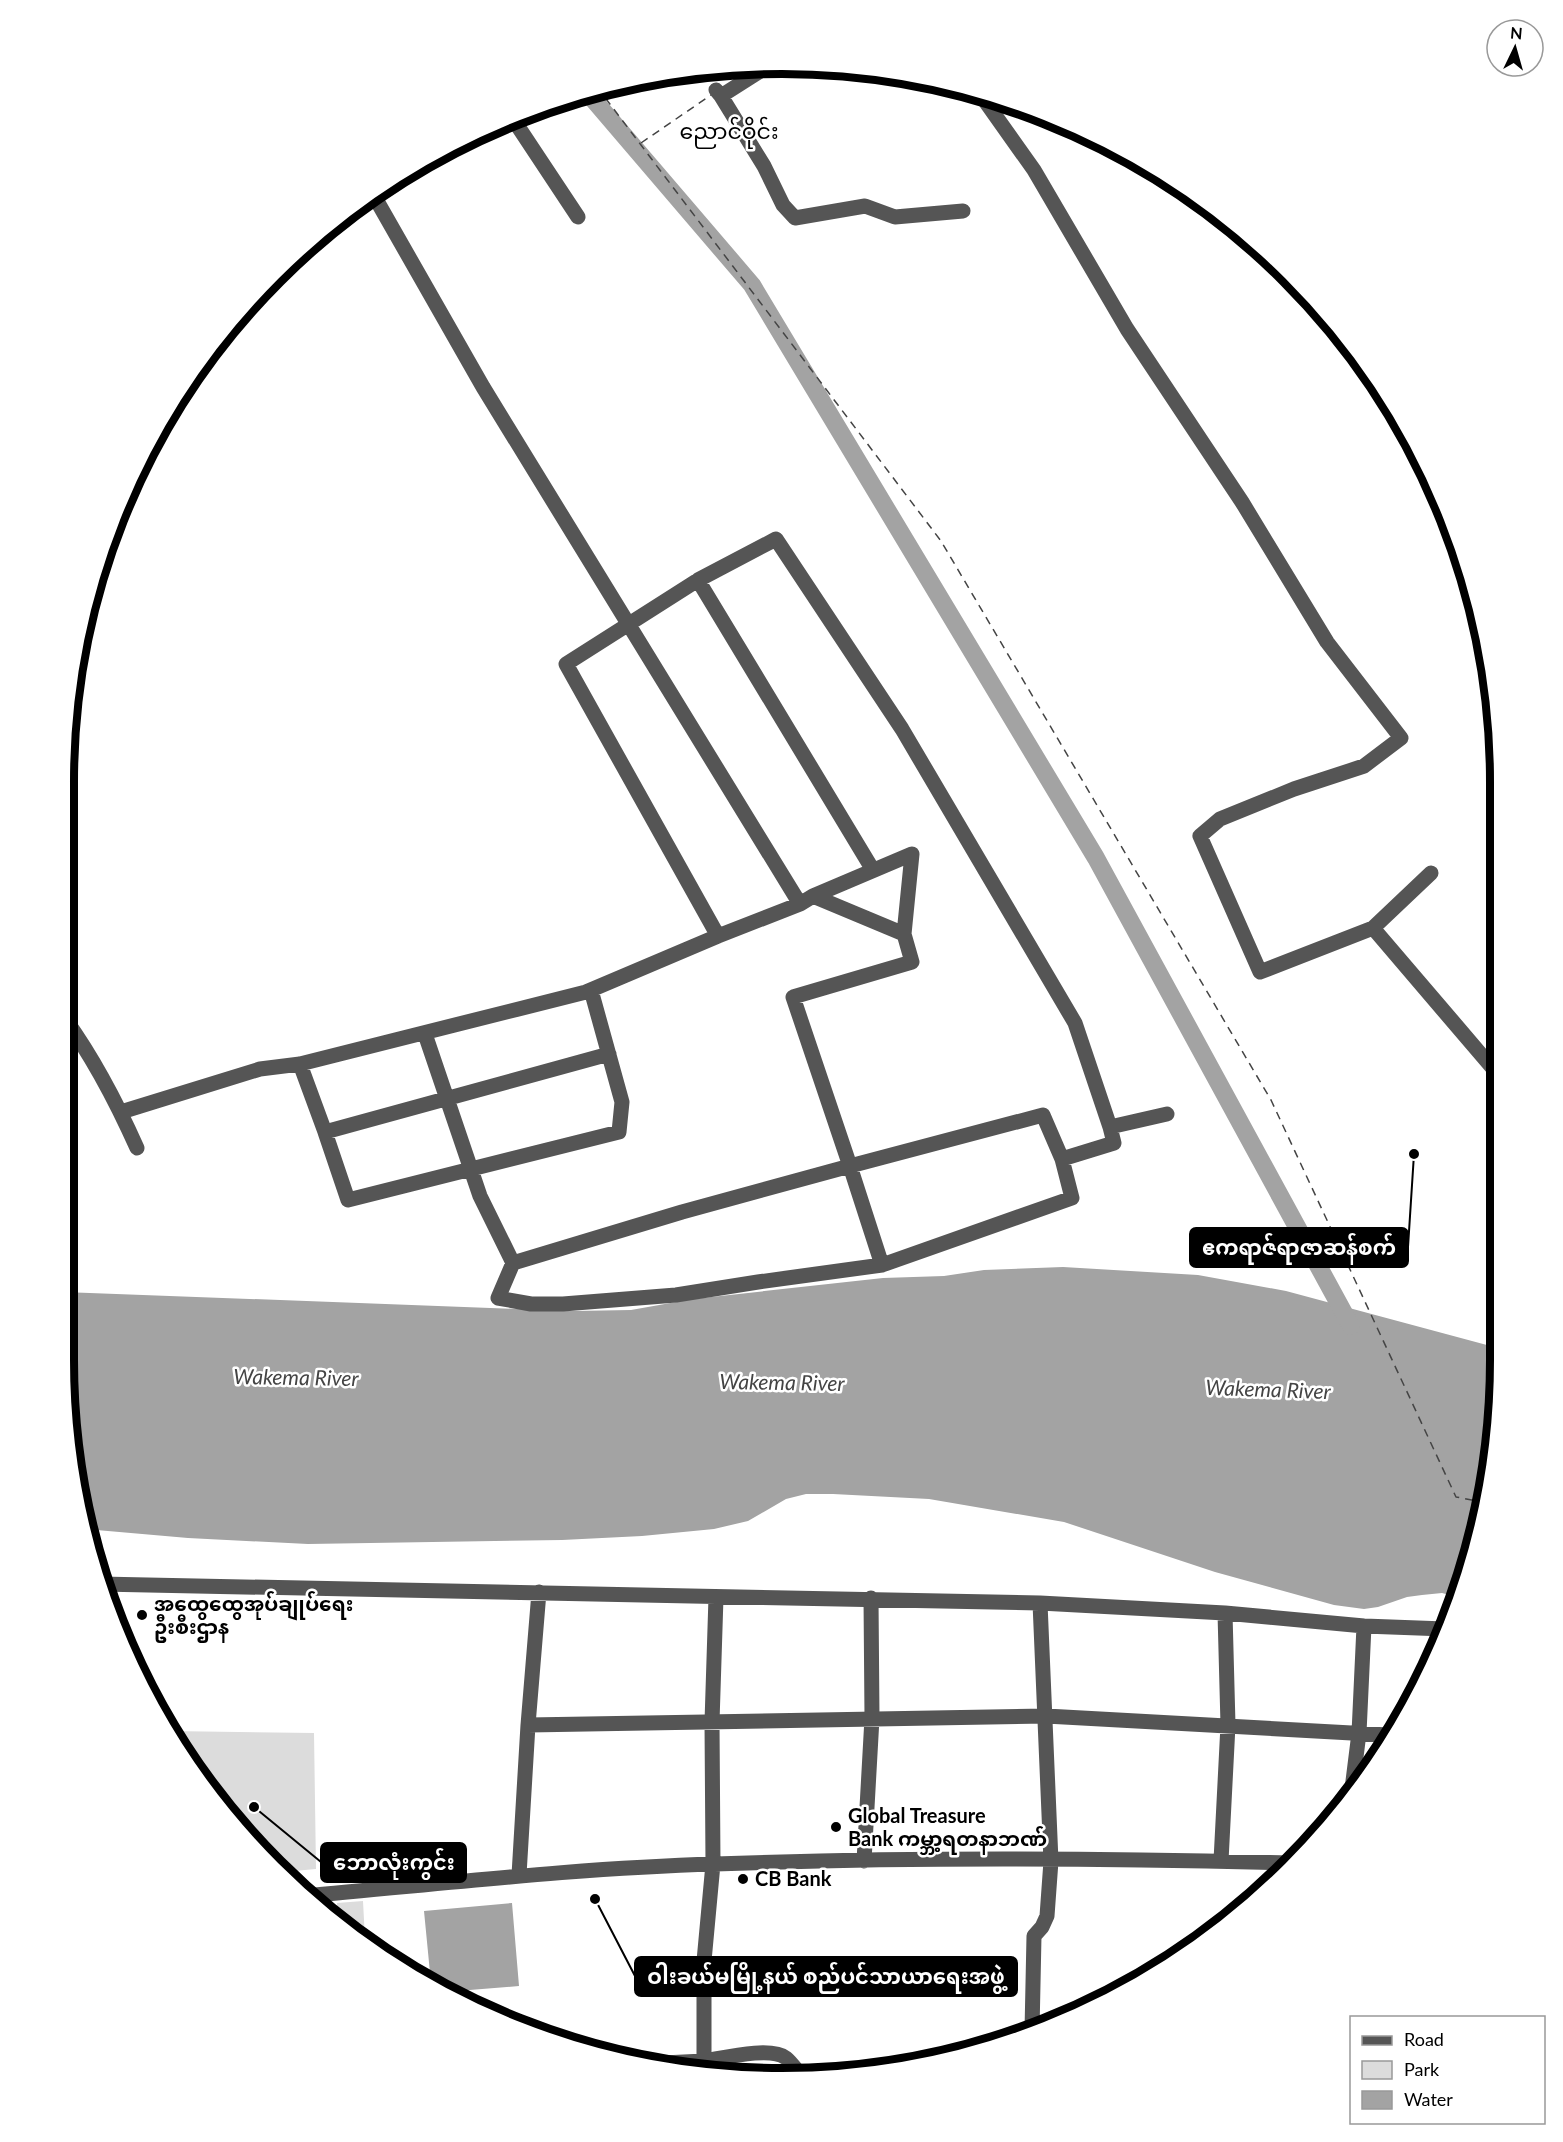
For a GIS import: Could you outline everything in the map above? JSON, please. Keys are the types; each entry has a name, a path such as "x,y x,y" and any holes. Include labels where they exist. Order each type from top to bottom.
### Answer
{"street":[{"path":"753,75 716,95 764,165 783,205 795,218 865,206 895,217 963,211"},
{"path":"988,105 1034,170 1127,329 1242,502 1327,642 1401,738 1364,766 1294,789 1220,819 1200,836 1260,972 1372,928 1431,873"},
{"path":"517,125 578,217"},
{"path":"377,201 483,387 800,904"},
{"path":"718,936 566,664 698,580 776,539 902,729 1075,1023 1114,1143 1062,1159"},
{"path":"698,580 873,870"},
{"path":"121,1112 260,1069 300,1064 591,990 800,904 813,896 912,854 904,934 912,962 793,998 882,1265"},
{"path":"813,896 904,934"},
{"path":"1372,928 1490,1065"},
{"path":"300,1064 348,1200 471,1170 620,1132 622,1102 591,990"},
{"path":"74,1031 84,1044 121,1112 136,1148"},
{"path":"425,1034 480,1196 513,1263 498,1298 531,1304 562,1304 676,1295 882,1265 1072,1198 1062,1159 1043,1115 682,1212 513,1263"},
{"path":"325,1132 609,1054"},
{"path":"1110,1127 1167,1114"},
{"path":"110,1584 1040,1603 1225,1613 1364,1626 1437,1629"},
{"path":"519,1875 539,1592"},
{"path":"703,2064 704,1961 713,1864 712,1722 716,1597"},
{"path":"864,1861 872,1718 871,1598"},
{"path":"1032,2022 1034,1936 1042,1927 1047,1916 1051,1861 1040,1603"},
{"path":"1221,1861 1228,1725 1225,1613"},
{"path":"1353,1777 1359,1732 1364,1626"},
{"path":"528,1725 1046,1716 1382,1734"},
{"path":"321,1898 519,1875 713,1864 864,1861 1280,1863"},
{"path":"714,2065 767,2053 786,2058 794,2068"}],"green space":[{"path":"179,1731 314,1733 316,1869 292,1871 281,1861 220,1792"},
{"path":"363,1901 365,1932 337,1912 337,1903"}],"water":[{"name":"Wakema River","path":"1063,1267 1198,1275 1286,1291 1490,1346 1488,1407 1476,1499 1449,1595 1442,1593 1407,1597 1378,1607 1364,1609 1334,1605 1215,1572 1064,1522 929,1499 833,1494 806,1494 786,1499 748,1521 714,1529 562,1540 308,1544 188,1538 95,1530 87,1499 75,1407 74,1292 573,1311 631,1310 693,1299 883,1278 944,1276 984,1270"},
{"path":"512,1903 519,1986 460,1991 430,1976 424,1911"}],"waterway":[{"path":"593,99 752,285 1096,858 1351,1326"}],"ferry route":[{"path":"641,143 711,95"},
{"path":"604,96 941,541 1271,1100 1456,1497 1476,1501"}],"place":[{"name":"ဧကရာဇ်ရာဇာဆန်စက်","path":"1414,1154"},
{"name":"အထွေထွေအုပ်ချုပ်ရေး ဦးစီးဌာန","path":"142,1615"},
{"name":"ဘောလုံးကွင်း","path":"254,1807"},
{"name":"Global Treasure Bank ကမ္ဘာ့ရတနာဘဏ်","path":"836,1827"},
{"name":"CB Bank","path":"743,1879"},
{"name":"ဝါးခယ်မမြို့နယ် စည်ပင်သာယာရေးအဖွဲ့","path":"595,1899"}],"district":[{"name":"ညောင်ဝိုင်း","path":"729,131"}]}
